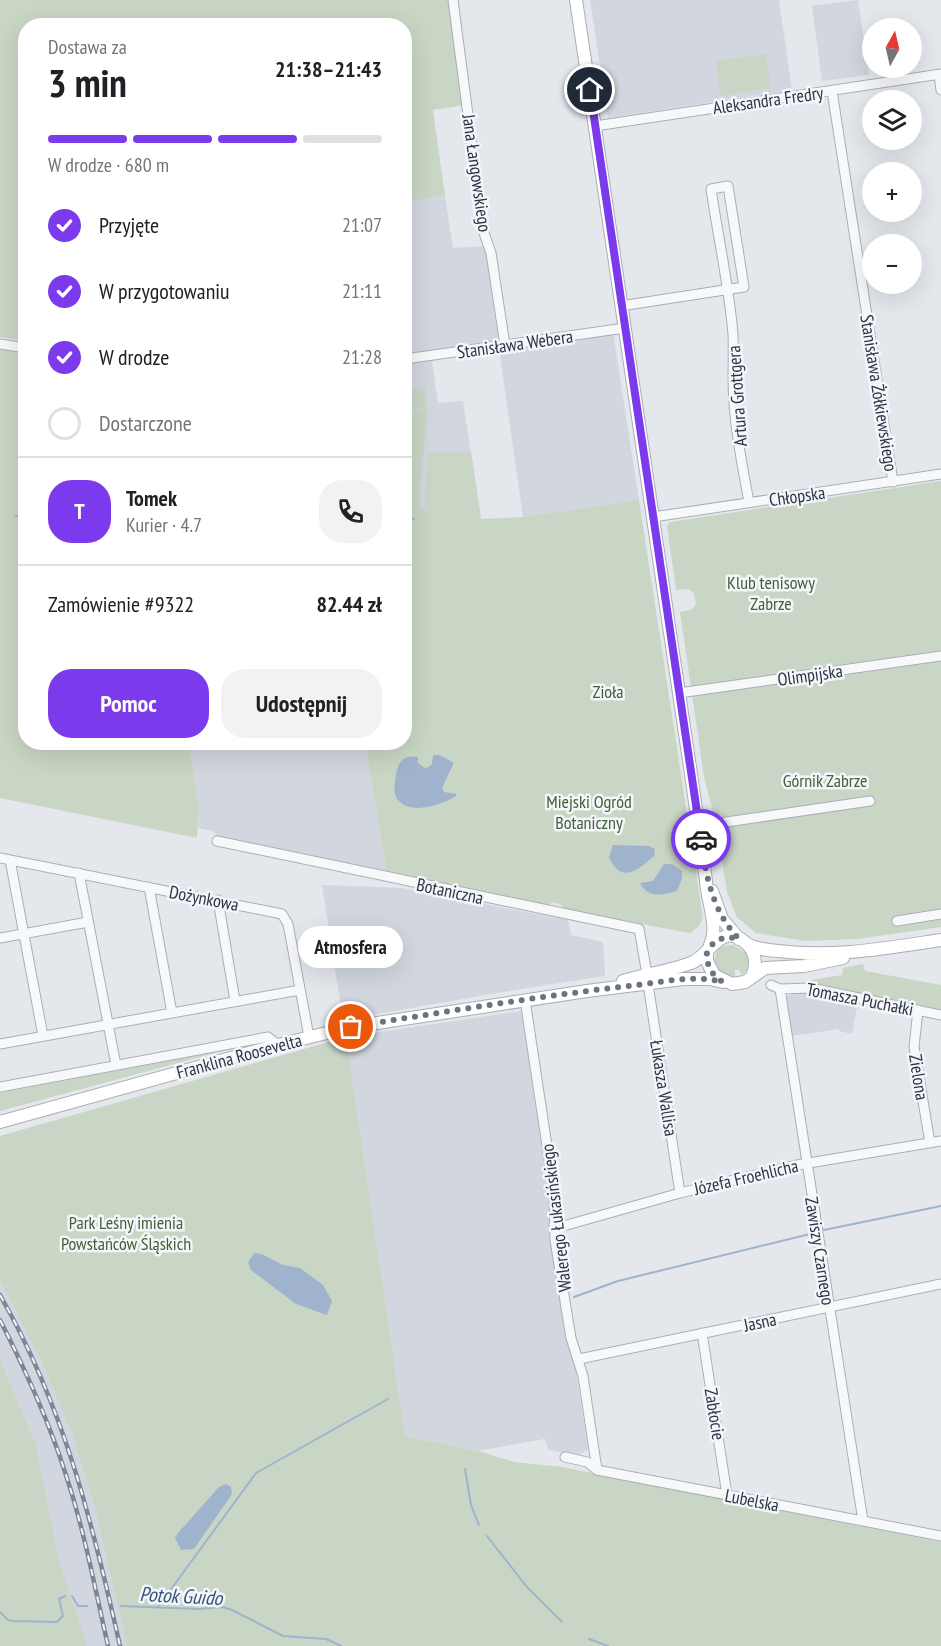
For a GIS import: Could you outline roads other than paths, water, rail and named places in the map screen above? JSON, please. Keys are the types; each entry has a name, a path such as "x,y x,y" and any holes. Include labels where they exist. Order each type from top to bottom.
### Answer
{"street":[{"name":"Jana Łangowskiego","path":"453,0 483,230 491,253 505,345"},
{"path":"576,0 714,934 707,961 711,972 723,982 737,984 745,982 765,968 819,964 874,950"},
{"path":"940,75 941,90"},
{"name":"Aleksandra Fredry","path":"595,126 940,75"},
{"name":"Stanisława Żółkiewskiego","path":"832,91 893,482"},
{"name":"Artura Grottgera","path":"726,290 744,287 728,186 711,189 732,333 735,414 749,502"},
{"path":"622,306 726,290"},
{"name":"Stanisława Webera","path":"412,358 625,328"},
{"path":"0,344 18,347"},
{"name":"Chłopska","path":"653,517 941,474"},
{"name":"Olimpijska","path":"679,693 941,656"},
{"path":"713,824 870,801"},
{"name":"Botaniczna","path":"217,841 639,929 647,979"},
{"name":"Dożynkowa","path":"0,858 277,912 286,917 309,1037"},
{"path":"10,860 43,1036"},
{"path":"80,873 116,1065"},
{"path":"706,881 722,918 752,950 755,959 752,977"},
{"path":"149,887 172,1013"},
{"path":"218,900 235,1001"},
{"path":"897,921 941,914"},
{"path":"0,938 88,922"},
{"path":"709,948 724,937 742,941 760,949 807,954 874,950 941,940"},
{"name":"Franklina Roosevelta","path":"0,1122 351,1027 587,991 647,979 692,963 709,948"},
{"name":"Franklina Roosevelta","path":"647,979 710,979 723,982"},
{"name":"Łukasza Wallisa","path":"647,979 680,1193"},
{"name":"Tomasza Puchałki","path":"775,987 811,988 941,1015"},
{"name":"Zawiszy Czarnego","path":"775,987 807,1163 863,1521"},
{"path":"0,1044 300,990"},
{"name":"Walerego Łukasińskiego","path":"525,1000 555,1199 555,1240 571,1338 583,1376 597,1470"},
{"name":"Zielona","path":"918,1010 914,1047 930,1143"},
{"path":"0,1088 268,1037 278,1045"},
{"name":"Józefa Froehlicha","path":"554,1225 567,1225 680,1193 807,1163 941,1141"},
{"name":"Jasna","path":"579,1359 941,1284"},
{"name":"Zabłocie","path":"702,1333 727,1496"},
{"name":"Lubelska","path":"565,1457 586,1462 597,1470 941,1536"}],"water":[{"path":"433,755 439,755 453,762 442,788 444,792 456,794 456,796 434,806 408,807 396,797 394,790 396,772 400,763 407,757 418,757 418,763 425,768 432,764"},
{"path":"613,845 649,846 655,849 654,856 636,870 624,873 614,866 609,857"},
{"path":"664,864 672,864 682,871 682,879 677,891 661,894 647,892 640,883 653,881"},
{"path":"254,1253 262,1254 283,1265 300,1268 323,1285 332,1301 327,1315 296,1304 251,1270 248,1262"},
{"path":"226,1484 231,1487 232,1494 194,1549 181,1550 175,1538 178,1533 219,1487"}],"waterway":[{"path":"824,1230 941,1206"},
{"path":"574,1297 618,1281 810,1234"},
{"path":"158,1607 256,1473 388,1399"},
{"path":"465,1469 471,1505 479,1525"},
{"path":"487,1536 527,1587 562,1622"},
{"name":"Potok Guido","path":"0,1612 8,1620 57,1622 63,1616 59,1599 65,1596"},
{"name":"Potok Guido","path":"72,1596 78,1606 87,1606"},
{"name":"Potok Guido","path":"121,1606 199,1609 222,1607 283,1636 326,1639 341,1646"},
{"path":"589,1639 608,1646"}],"railway":[{"path":"0,1295 42,1380 59,1422 87,1510 120,1646"},
{"path":"0,1320 36,1394 72,1493 108,1646"}],"place":[{"name":"Atmosfera","path":"351,1027"}],"park label":[{"name":"Klub tenisowy Zabrze","path":"771,592"},
{"name":"Zioła","path":"608,691"},
{"name":"Górnik Zabrze","path":"825,780"},
{"name":"Miejski Ogród Botaniczny","path":"589,811"},
{"name":"Park Leśny imienia Powstańców Śląskich","path":"126,1232"}]}
